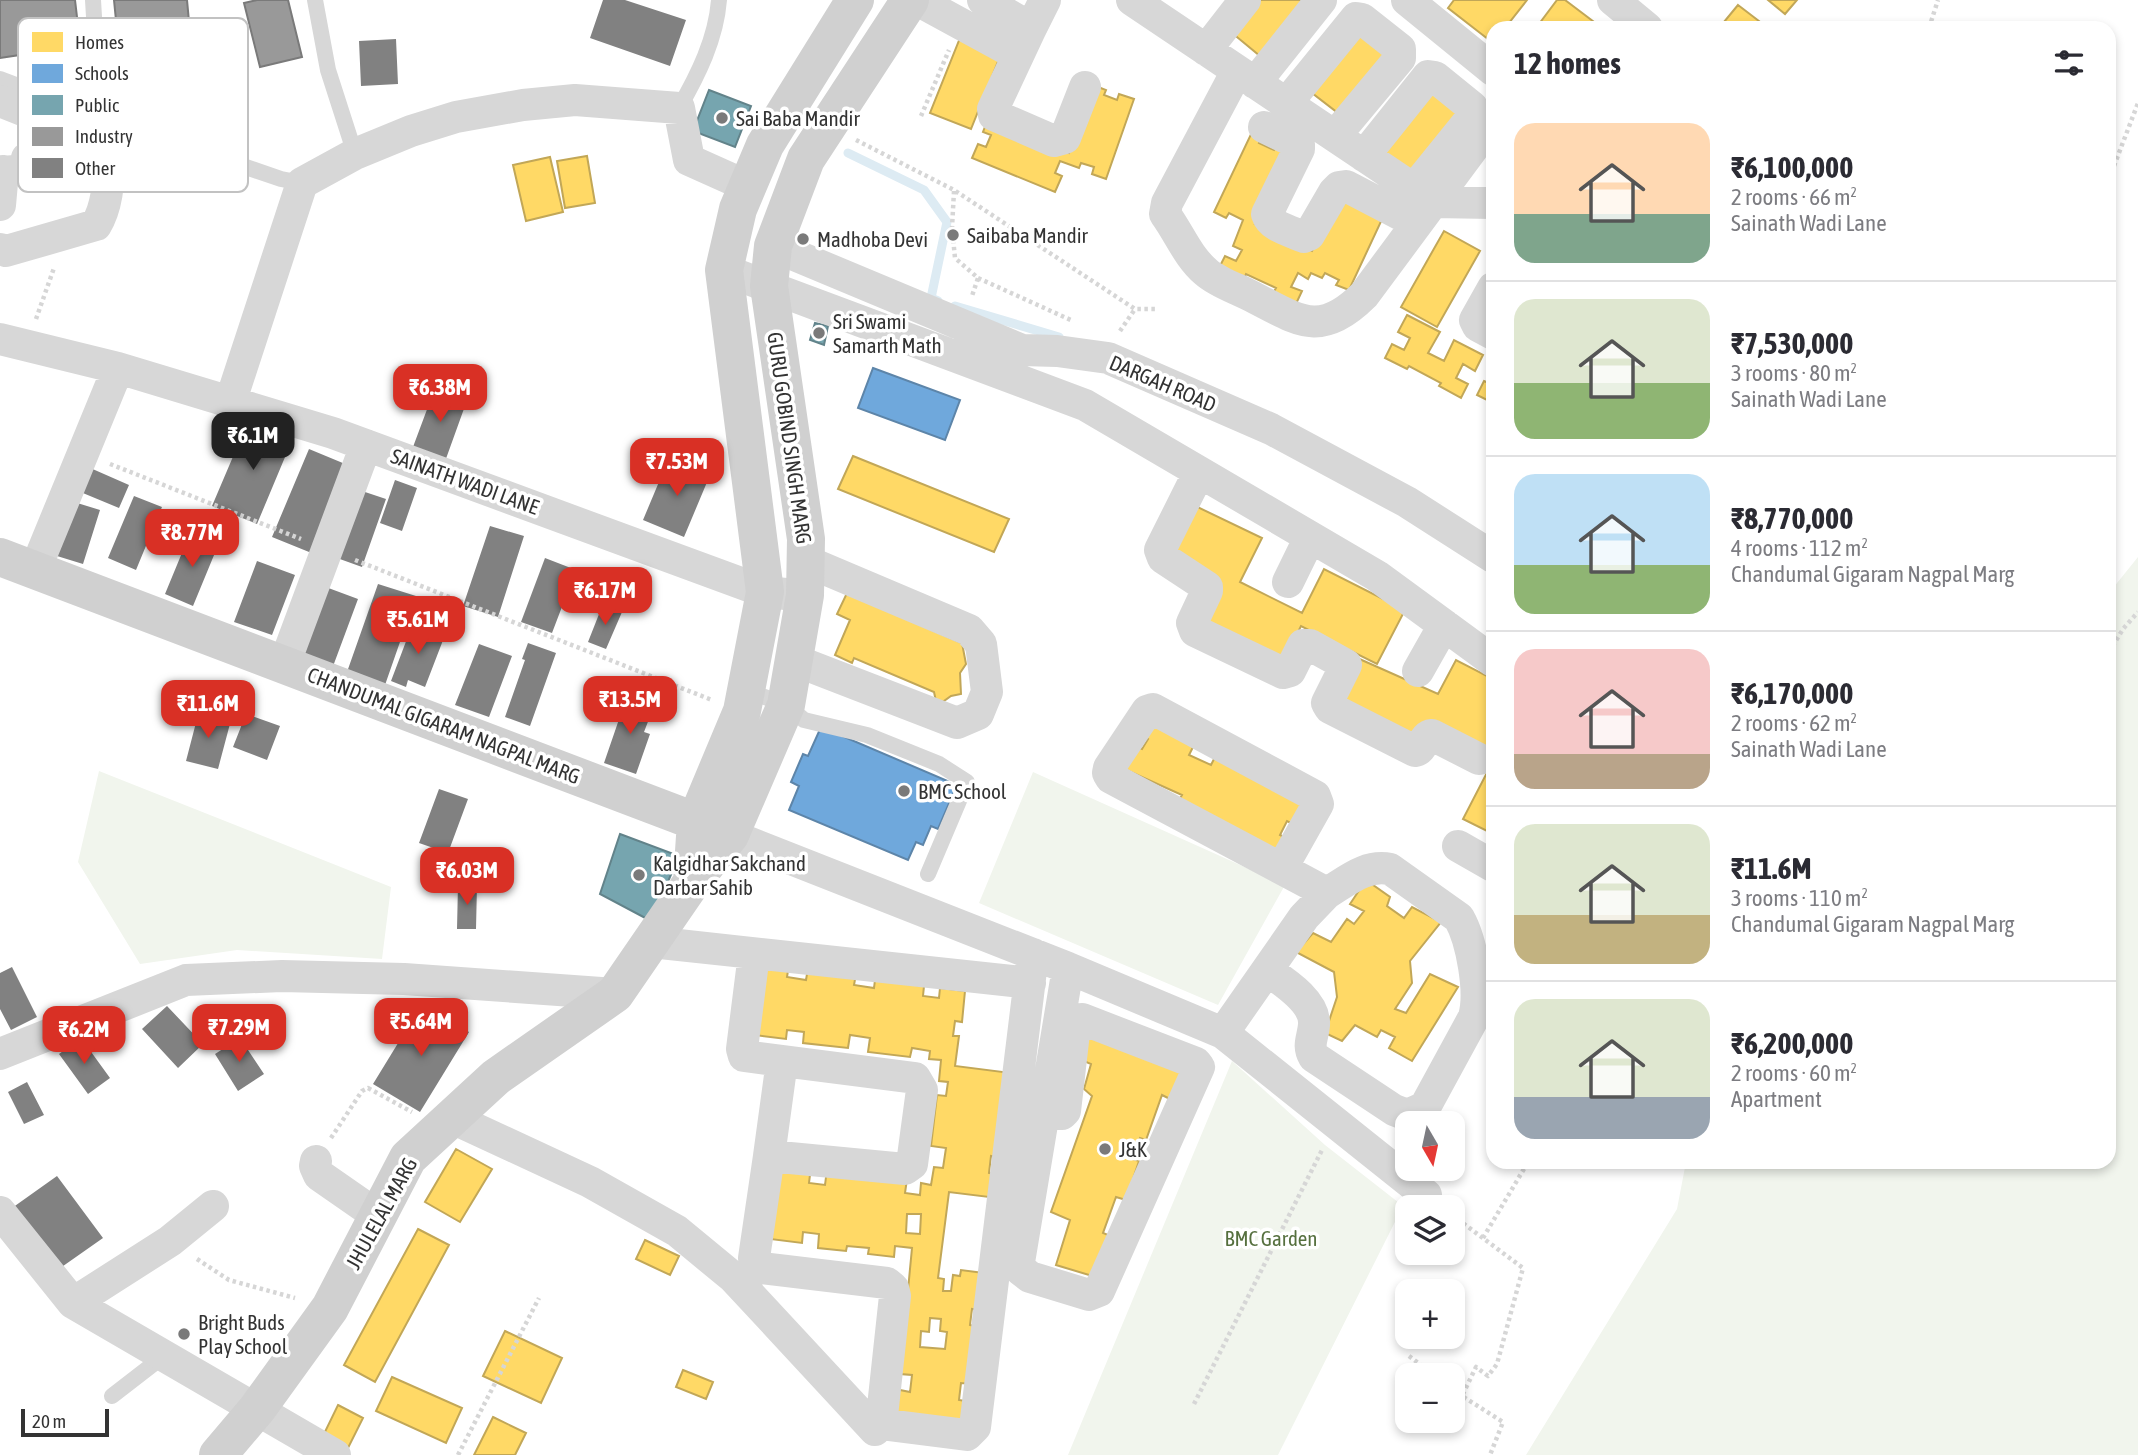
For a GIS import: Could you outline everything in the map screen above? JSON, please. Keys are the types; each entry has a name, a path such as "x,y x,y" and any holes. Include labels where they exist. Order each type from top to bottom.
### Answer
{"street":[{"name":"GURU GOBIND SINGH MARG","path":"692,882 713,828 744,701 765,592 724,270 738,209 765,145 855,0"},
{"name":"GURU GOBIND SINGH MARG","path":"713,828 786,705 805,578 806,539 769,286 773,246 806,159 910,0"},
{"path":"917,0 959,14 1024,42"},
{"path":"983,0 1024,42"},
{"path":"1045,0 993,109 994,115 1054,141 1060,141 1065,138 1085,87"},
{"path":"1132,0 1364,156 1421,205"},
{"path":"1206,50 1245,0"},
{"path":"1321,0 1246,77 1167,203 1165,215 1192,257 1207,273 1301,321 1327,321 1348,311 1364,295 1473,116 1472,107 1435,77 1428,76 1364,156"},
{"path":"1407,0 1486,64"},
{"path":"1613,0 1638,21"},
{"path":"1286,104 1356,18 1362,19 1400,49 1400,58 1335,136"},
{"path":"231,400 303,183 355,154 411,131 456,117 523,105 575,100 679,108 689,160 747,186"},
{"path":"0,102 18,109"},
{"path":"1264,127 1299,144 1300,149 1267,214 1268,219 1304,237 1309,235 1339,187 1346,186 1421,205 1486,203"},
{"path":"1421,205 1486,129"},
{"path":"765,145 806,159"},
{"path":"0,205 1,165"},
{"path":"0,249 6,251 96,225 101,218 106,192"},
{"name":"DARGAH ROAD","path":"773,246 1022,350 1057,351 1108,358 1271,429 1407,502 1486,553"},
{"path":"724,270 1035,396 1085,405 1377,576 1486,656"},
{"path":"1486,300 1475,320 1478,326 1486,330"},
{"name":"SAINATH WADI LANE","path":"13,343 118,368 231,400 366,445 765,592 805,578 969,630 981,644 986,692 978,714 957,723 794,660"},
{"path":"17,563 118,368"},
{"path":"284,665 366,445"},
{"path":"1199,472 1160,550 1163,558 1207,587 1208,591 1192,623 1195,631 1283,673 1290,671 1303,645 1310,645 1347,668 1327,703 1330,708 1415,751 1421,748 1426,737 1432,735 1479,759"},
{"path":"1287,582 1310,537"},
{"name":"CHANDUMAL GIGARAM NAGPAL MARG","path":"17,563 713,828"},
{"path":"1418,671 1444,625"},
{"path":"1282,868 1318,804 1315,796 1153,709 1147,711 1109,768 1111,778 1327,893"},
{"path":"713,828 1031,969"},
{"path":"1458,846 1486,862"},
{"path":"1223,1033 1304,917 1327,893 1377,866 1390,869 1459,918 1465,929 1478,1006 1475,1017 1425,1107 1407,1115 1394,1110 1314,1058 1310,1043 1314,1019 1303,999 1268,971"},
{"name":"JHULELAL MARG","path":"218,1455 257,1409 330,1308 408,1158 496,1077 615,994 692,882"},
{"path":"651,942 754,954 1031,969 1068,968 1223,1033 1426,1195"},
{"path":"754,954 743,1053 782,1061 915,1078 922,1090 912,1164 905,1169 769,1156"},
{"path":"1044,1113 1062,1114 1065,1111 1077,1020 1082,1019 1196,1063 1199,1067 1099,1291 1089,1295 1036,1279 1024,1273 1019,1262 1068,968"},
{"path":"782,1061 754,1258 756,1265 761,1268 887,1283 895,1296 882,1416 888,1424 967,1435 975,1427 1031,969"},
{"path":"0,1054 186,980 282,976 404,979 615,994"},
{"path":"446,1123 590,1182 677,1231 734,1278 875,1430"},
{"path":"1036,1279 1055,1160"},
{"path":"316,1161 314,1167 319,1175 378,1216"},
{"path":"72,1303 170,1241 213,1206"},
{"path":"0,1213 72,1303 335,1455"}],"lane":[{"path":"93,0 94,18"},
{"path":"315,0 328,69 355,154"},
{"path":"679,108 699,72 718,14 719,0"},
{"path":"0,79 18,86"},
{"path":"248,168 303,183"},
{"path":"744,701 786,705 804,720 867,735 939,764 967,782 928,874"},
{"path":"112,1396 165,1355"}],"path":[{"path":"1931,21 1938,0"},
{"path":"921,116 959,14"},
{"path":"2116,161 2138,103"},
{"path":"827,125 954,190 1135,309 1156,309"},
{"path":"954,190 952,228 955,258 978,278 1082,324"},
{"path":"13,343 57,259"},
{"path":"962,325 978,278"},
{"path":"1114,338 1135,309"},
{"path":"108,464 326,549 744,701"},
{"path":"2116,640 2138,612"},
{"path":"316,1161 362,1091 368,1088 446,1123"},
{"path":"1194,1404 1335,1121"},
{"path":"1483,1238 1524,1169"},
{"path":"1465,1225 1523,1268 1497,1364 1488,1376 1476,1367 1465,1390"},
{"path":"170,1241 229,1280 330,1308"},
{"path":"458,1455 539,1298"},
{"path":"1409,1356 1418,1363"},
{"path":"1465,1398 1503,1422 1490,1455"}],"green space":[{"path":"2138,557 2138,1455 1526,1455 1677,1209 1685,1169 2116,1169 2116,584"},
{"path":"99,771 391,887 382,959 237,950 140,964 78,862"},
{"path":"1033,772 1285,885 1218,1005 979,903"},
{"name":"BMC Garden","path":"1232,1061 1325,1145 1395,1200 1395,1222 1278,1455 1068,1455"}],"building: Homes":[{"path":"1250,0 1306,0 1260,56 1226,28"},
{"path":"1454,0 1527,0 1510,21 1486,21 1486,38 1448,8"},
{"path":"1557,0 1565,0 1593,21 1541,21"},
{"path":"1768,0 1797,0 1785,14"},
{"path":"1738,5 1759,21 1725,21"},
{"path":"1359,20 1392,46 1338,113 1303,86"},
{"path":"962,33 1003,49 971,129 930,113"},
{"path":"1429,81 1469,111 1417,178 1377,148"},
{"path":"1093,85 1106,90 1104,95 1117,100 1119,94 1134,99 1106,179 1092,174 1094,167 1081,163 1079,168 1060,161 1055,173 1062,176 1055,192 972,158 978,144 986,147 991,135 983,132 988,119 1069,153"},
{"path":"1253,130 1263,135 1259,143 1274,150 1278,142 1292,149 1255,224 1312,251 1339,195 1384,215 1349,290 1336,285 1339,280 1325,273 1322,278 1311,273 1308,279 1298,273 1291,287 1302,291 1295,306 1272,295 1276,288 1246,274 1242,284 1217,272 1225,256 1236,261 1242,250 1233,246 1243,220 1229,213 1226,218 1214,212"},
{"path":"587,156 595,203 565,208 557,161"},
{"path":"550,157 563,212 526,221 513,165"},
{"path":"1444,231 1480,251 1437,327 1401,307"},
{"path":"1407,315 1440,332 1428,353 1444,361 1454,340 1483,355 1475,371 1463,364 1456,378 1468,384 1461,398 1439,386 1441,383 1409,366 1407,369 1385,358 1392,344 1404,350 1410,338 1398,332"},
{"path":"1484,381 1486,382 1486,400 1477,395"},
{"path":"853,456 1009,519 994,552 838,489"},
{"path":"1187,502 1262,538 1240,582 1302,613 1324,569 1405,610 1377,664 1301,626 1280,667 1195,624 1217,581 1164,550"},
{"path":"847,593 962,643 966,664 960,673 961,694 951,696 937,706 934,692 854,658 852,663 835,655 850,620 837,614"},
{"path":"1355,657 1438,694 1456,660 1486,675 1486,757 1414,748 1329,703"},
{"path":"1156,716 1312,799 1297,826 1287,821 1280,835 1288,839 1278,857 1176,805 1182,795 1124,769 1135,746 1142,749 1148,739 1143,736","holes":["1195,743 1217,753 1211,765 1189,755"]},
{"path":"1486,775 1486,830 1463,819"},
{"path":"1366,880 1390,897 1387,906 1404,918 1412,907 1441,922 1410,961 1412,983 1395,1009 1406,1013 1430,974 1458,987 1412,1061 1389,1048 1395,1037 1381,1030 1377,1037 1355,1025 1342,1041 1325,1033 1337,997 1334,972 1296,952 1313,933 1331,942 1347,919 1354,924 1364,911 1350,904"},
{"path":"764,961 789,964 787,977 806,980 808,968 856,974 854,985 874,988 875,980 924,986 923,996 939,998 940,988 965,991 962,1022 955,1021 953,1036 959,1036 955,1066 1011,1073 1003,1158 991,1156 989,1173 1000,1175 997,1198 949,1192 938,1278 944,1279 943,1291 951,1291 953,1275 960,1276 961,1270 984,1273 979,1310 972,1309 970,1325 978,1327 971,1384 961,1383 959,1400 971,1402 968,1426 891,1417 895,1389 910,1392 912,1375 900,1374 912,1248 895,1246 894,1257 868,1254 869,1248 847,1246 846,1251 818,1248 819,1234 803,1232 802,1243 770,1239 779,1163 811,1167 809,1183 825,1185 827,1169 907,1179 905,1193 920,1195 921,1183 931,1185 934,1167 943,1168 946,1148 931,1146 937,1095 946,1096 948,1082 939,1081 941,1060 929,1059 930,1051 912,1048 910,1057 868,1052 870,1038 850,1035 848,1048 803,1043 804,1032 787,1030 786,1039 755,1035","holes":["907,1214 921,1214 920,1234 906,1233","930,1318 941,1319 940,1331 947,1332 945,1349 920,1347 921,1331 929,1332"]},
{"name":"J&K","path":"1090,1028 1190,1066 1176,1102 1162,1095 1146,1140 1140,1138 1133,1159 1139,1161 1126,1200 1116,1197 1103,1233 1113,1237 1099,1278 1056,1265 1070,1220 1051,1212 1092,1096 1084,1089 1091,1064 1077,1058"},
{"path":"456,1149 492,1169 460,1222 425,1202"},
{"path":"418,1229 449,1245 375,1382 344,1365"},
{"path":"645,1240 679,1256 670,1275 636,1259"},
{"path":"505,1331 562,1358 541,1403 483,1376"},
{"path":"683,1370 713,1382 706,1399 676,1387"},
{"path":"392,1377 462,1408 446,1443 376,1411"},
{"path":"338,1405 363,1418 346,1452 321,1440"},
{"path":"493,1417 526,1433 515,1455 474,1455"}],"building: Schools":[{"path":"873,368 960,400 945,440 858,408"},
{"path":"821,727 957,785 938,829 931,826 923,845 916,842 908,860 789,810 799,786 791,782 803,754 808,756"}],"building: Public":[{"name":"Sai Baba Mandir","path":"709,90 751,106 735,147 693,131"},
{"name":"Sri Swami Samarth Math","path":"815,323 828,326 824,345 810,340"},
{"name":"Kalgidhar Sakchand Darbar Sahib","path":"620,834 679,856 651,921 600,894"}],"building: Industry":[{"path":"0,0 75,0 77,18 18,18 18,55 0,58"},
{"path":"114,0 187,0 189,18 116,18"},
{"path":"257,0 288,0 302,57 260,67 244,3"}],"building: Other":[{"path":"603,0 625,0 686,20 670,66 590,38"},
{"path":"396,39 398,84 361,86 359,41"},
{"path":"438,380 470,392 443,467 410,455"},
{"path":"249,419 293,438 257,524 212,506"},
{"path":"309,449 350,466 314,554 272,537"},
{"path":"669,458 710,475 684,537 643,520"},
{"path":"88,467 129,485 119,508 78,491"},
{"path":"395,480 417,488 402,531 380,523"},
{"path":"362,491 386,499 362,567 337,558"},
{"path":"134,496 162,507 136,570 108,558"},
{"path":"74,502 100,510 83,564 57,556"},
{"path":"490,526 524,536 498,617 463,606"},
{"path":"191,531 219,543 193,606 165,594"},
{"path":"545,558 576,570 552,633 521,622"},
{"path":"257,561 295,575 272,635 234,622"},
{"path":"378,584 416,596 385,685 347,672"},
{"path":"323,586 358,599 332,669 297,656"},
{"path":"603,604 622,612 606,649 588,642"},
{"path":"413,623 445,635 425,687 408,680 406,687 391,681"},
{"path":"528,643 556,653 530,726 505,717 525,660 522,659"},
{"path":"479,644 512,656 489,717 455,705"},
{"path":"627,696 654,706 644,732 650,734 636,774 604,763"},
{"path":"199,711 231,720 218,769 186,761"},
{"path":"246,714 280,726 267,760 233,747"},
{"path":"439,789 468,799 448,853 419,843"},
{"path":"458,885 477,885 476,929 457,929"},
{"path":"12,967 37,1017 11,1030 0,1009 0,973"},
{"path":"422,1004 469,1032 420,1112 373,1084"},
{"path":"167,1006 203,1044 178,1068 142,1029"},
{"path":"81,1038 110,1078 88,1094 59,1054"},
{"path":"240,1038 264,1074 238,1091 215,1054"},
{"path":"27,1082 44,1115 24,1124 8,1092"},
{"path":"57,1176 103,1238 56,1271 12,1208"}],"waterway":[{"path":"848,153 924,190 947,222 931,298 938,301"},
{"path":"955,306 1059,337"}],"place":[{"name":"Sai Baba Mandir","path":"722,118"},
{"name":"Saibaba Mandir","path":"953,235"},
{"name":"Madhoba Devi","path":"803,239"},
{"name":"Sri Swami Samarth Math","path":"819,333"},
{"name":"BMC School","path":"904,791"},
{"name":"Kalgidhar Sakchand Darbar Sahib","path":"639,875"},
{"name":"J&K","path":"1105,1149"},
{"name":"Bright Buds Play School","path":"184,1334"}]}
